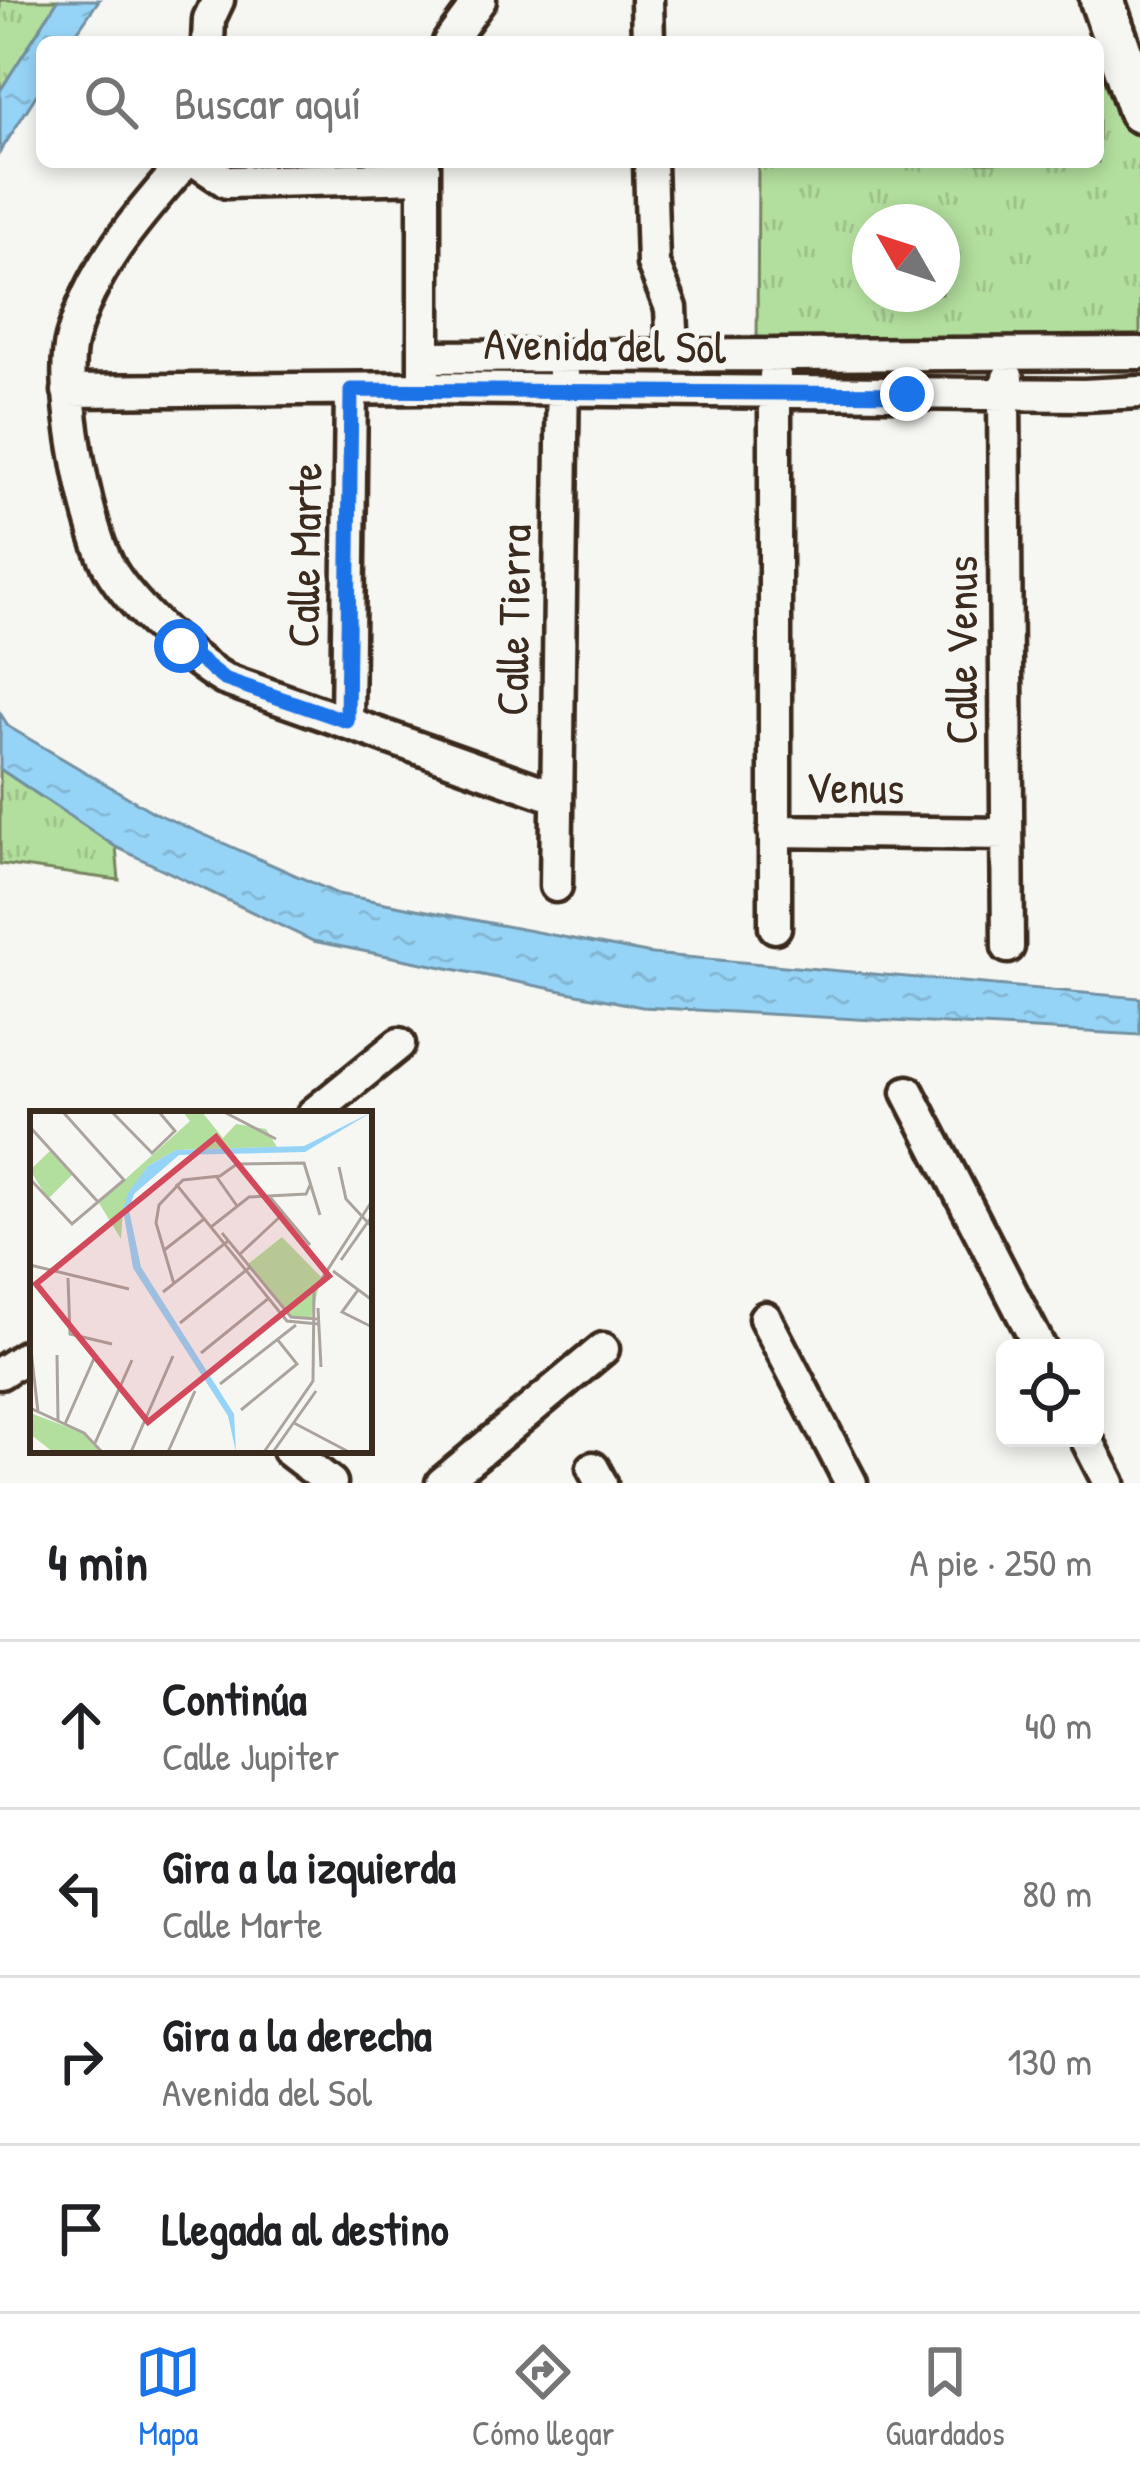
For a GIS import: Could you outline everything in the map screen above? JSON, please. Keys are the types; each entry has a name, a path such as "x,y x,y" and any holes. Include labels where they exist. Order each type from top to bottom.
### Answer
{"main road":[{"path":"1102,0 1140,111"}],"street":[{"path":"208,36 209,19 218,0"},
{"path":"453,36 480,0"},
{"path":"647,0 648,36"},
{"path":"180,168 105,261 72,338 68,391 75,444 104,556 124,588 210,671 556,797"},
{"path":"206,168 227,182 424,170 424,372"},
{"path":"650,168 654,272 673,315 673,354"},
{"name":"Avenida del Sol","path":"68,391 351,390 424,372 563,354 1140,353"},
{"name":"Calle Tierra","path":"556,886 563,354"},
{"name":"Calle Venus","path":"1008,947 1004,394 1014,354"},
{"path":"776,927 778,355"},
{"name":"Avenida del Sol","path":"424,372 561,389 1140,392"},
{"name":"Calle Marte","path":"347,721 351,390"},
{"name":"Venus","path":"774,831 1007,834"},
{"path":"317,1111 399,1043"},
{"path":"908,1092 1035,1339"},
{"path":"765,1318 851,1483"},
{"path":"442,1483 603,1349"},
{"path":"0,1373 30,1354"},
{"path":"1091,1447 1109,1483"},
{"path":"292,1453 331,1483"}],"green space":[{"path":"0,0 58,0 0,91"},
{"path":"1104,54 1140,111 1140,353 757,354 758,168 1104,168"},
{"path":"0,769 116,847 119,880 0,864"}],"water":[{"path":"58,0 99,0 74,36 36,36 36,95 0,152 0,91"},
{"path":"0,713 9,727 153,812 338,894 652,954 1140,998 1140,1035 642,1007 313,941 116,847 0,769"}],"route":[{"path":"181,646 224,679 347,721 351,390 907,394"}]}
